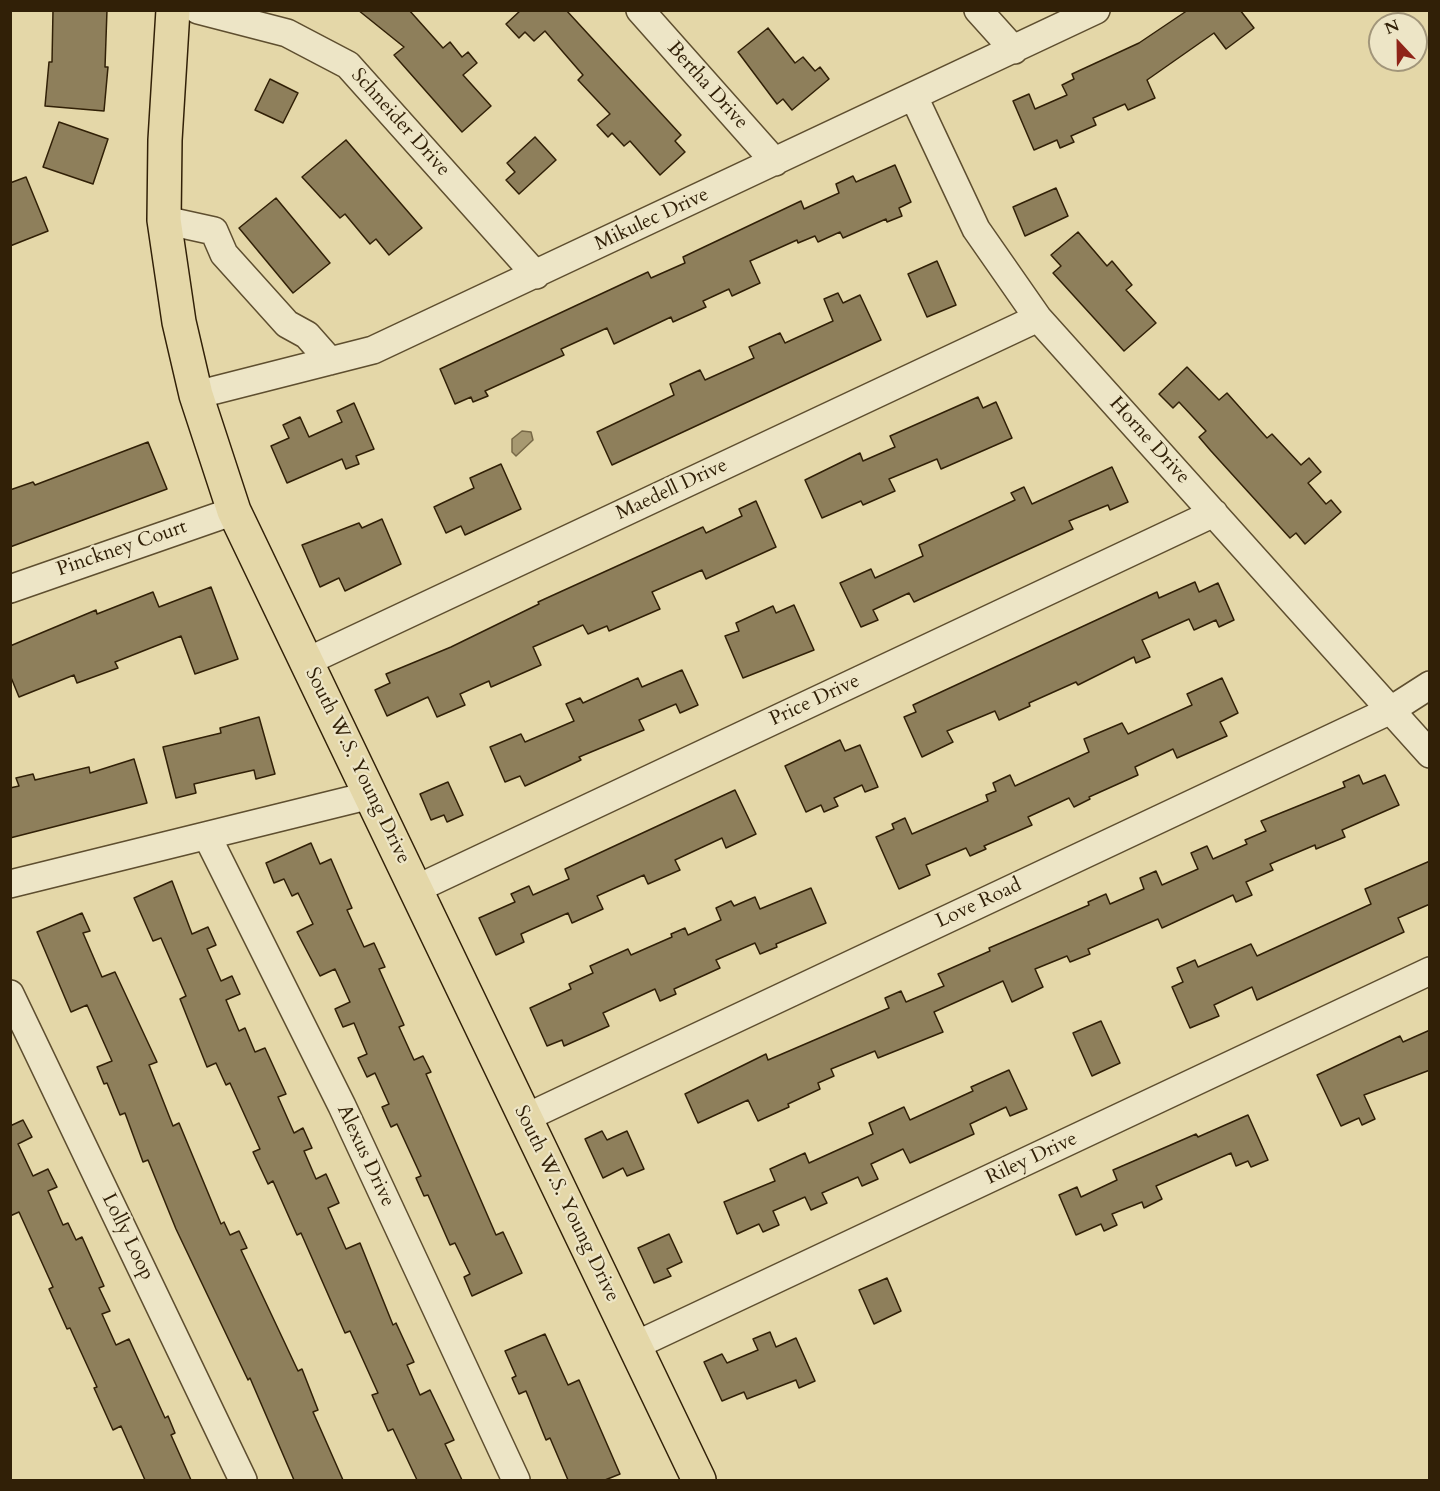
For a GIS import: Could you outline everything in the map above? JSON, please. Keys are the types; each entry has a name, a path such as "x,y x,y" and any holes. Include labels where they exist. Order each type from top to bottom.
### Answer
{"main road":[{"name":"South W.S. Young Drive","path":"173,10 165,140 164,220 179,322 196,395 234,511 699,1480"}],"street":[{"name":"Schneider Drive","path":"198,10 287,33 348,65 536,274"},
{"name":"Bertha Drive","path":"639,10 775,162"},
{"path":"978,10 1014,50"},
{"name":"Mikulec Drive","path":"196,395 373,350 1095,10"},
{"name":"Horne Drive","path":"914,97 976,229 1038,318 1430,754"},
{"path":"164,220 214,231 224,254 287,324 307,335 330,362"},
{"name":"Maedell Drive","path":"306,662 1038,318"},
{"name":"Pinckney Court","path":"10,589 234,511"},
{"name":"Price Drive","path":"416,890 1214,513"},
{"name":"Love Road","path":"525,1118 1390,710 1430,684"},
{"path":"10,884 370,795"},
{"name":"Alexus Drive","path":"207,836 342,1106 516,1480"},
{"name":"Riley Drive","path":"634,1346 1430,971"},
{"name":"Lolly Loop","path":"10,994 243,1480"}],"shaded area":[{"path":"522,431 531,432 533,440 516,456 512,452 512,439"}],"building":[{"path":"53,10 107,10 105,67 108,67 104,111 45,106 49,62 52,62"},
{"path":"358,10 409,10 443,48 450,42 462,57 468,52 477,63 463,75 491,106 462,132 394,55 404,47"},
{"path":"521,10 566,10 681,135 675,141 685,152 660,175 630,141 624,146 612,133 608,137 597,125 610,114 578,80 583,75 545,31 534,41 525,32 519,38 506,24"},
{"path":"1188,10 1240,10 1254,28 1226,49 1214,33 1147,80 1155,98 1128,110 1125,104 1093,118 1096,125 1071,136 1074,142 1060,148 1057,140 1034,150 1013,101 1029,94 1035,109 1067,95 1062,85 1074,79 1072,74 1139,43"},
{"path":"768,28 795,63 803,57 815,71 820,67 829,79 792,110 783,99 777,104 738,52"},
{"path":"270,79 298,93 283,123 255,110"},
{"path":"59,122 108,139 93,184 43,167"},
{"path":"535,137 556,160 519,194 506,180 515,172 507,163"},
{"path":"346,140 422,228 389,255 376,239 370,244 345,214 340,218 302,177"},
{"path":"895,165 911,202 899,208 902,216 887,222 886,219 843,238 840,232 818,242 815,236 798,243 797,240 750,261 760,283 732,296 729,289 703,301 706,307 673,322 671,317 614,344 607,328 561,349 564,355 485,391 488,396 473,402 471,397 455,404 440,369 648,272 651,278 685,263 683,257 801,201 804,209 839,193 836,184 853,176 856,182"},
{"path":"26,177 48,231 10,246 10,183"},
{"path":"1056,188 1068,216 1025,236 1013,207"},
{"path":"276,198 330,263 293,293 239,228"},
{"path":"1078,232 1107,266 1112,261 1132,285 1126,290 1156,323 1124,351 1053,273 1061,266 1051,255"},
{"path":"937,261 956,305 927,317 908,274"},
{"path":"838,293 843,303 860,295 881,340 612,465 597,432 674,395 670,384 700,370 705,380 754,358 749,347 780,333 785,343 833,321 824,299"},
{"path":"1187,367 1219,400 1227,393 1267,438 1272,434 1301,465 1309,458 1321,472 1308,483 1326,504 1331,500 1341,512 1305,544 1296,533 1290,538 1211,451 1199,437 1206,431 1179,402 1173,408 1159,394"},
{"path":"978,397 983,408 996,402 1012,438 941,469 937,459 889,479 895,491 863,505 861,501 822,518 805,480 860,453 863,461 895,447 890,436"},
{"path":"354,403 374,449 356,456 359,464 346,469 342,459 287,483 271,446 289,438 283,425 300,417 309,437 342,422 337,411"},
{"path":"148,442 167,489 10,547 10,490 33,482 35,485"},
{"path":"501,464 521,509 465,535 461,526 446,533 434,507 474,488 470,478"},
{"path":"1112,467 1128,502 1110,510 1108,505 1069,521 1073,529 914,602 909,593 873,610 878,620 861,627 840,583 871,569 875,578 923,556 919,545 1015,500 1011,493 1024,487 1032,504"},
{"path":"756,501 776,547 706,579 702,570 652,592 660,609 609,631 607,626 588,634 583,625 533,647 541,665 491,687 489,681 460,694 465,705 437,717 428,697 387,716 375,690 390,683 386,674 451,647 539,604 538,602 703,527 706,533 742,516 739,509"},
{"path":"382,519 401,564 345,591 339,578 320,587 302,545 359,523 362,528"},
{"path":"1195,582 1199,592 1218,583 1234,620 1219,627 1216,620 1194,630 1189,619 1142,640 1150,657 1136,663 1134,657 1078,685 1076,682 1029,703 1030,706 999,720 995,711 947,731 953,742 922,757 904,717 916,712 913,705 1157,592 1159,598"},
{"path":"211,587 238,659 195,674 181,636 115,662 118,668 77,683 74,675 19,697 10,675 10,646 96,610 97,614 153,592 159,607"},
{"path":"794,605 814,650 743,678 725,636 739,631 736,623 773,606 776,613"},
{"path":"682,670 698,705 680,713 676,704 639,720 644,730 579,757 581,760 525,786 520,776 505,782 490,747 521,734 525,742 574,721 566,704 580,698 583,703 638,678 642,687"},
{"path":"1222,678 1238,713 1220,722 1227,736 1177,758 1173,749 1135,767 1138,775 1089,797 1090,799 1074,807 1069,798 1028,817 1032,825 984,846 986,849 970,856 966,848 926,865 930,875 899,889 876,837 894,829 892,824 905,818 912,834 988,801 986,795 996,791 993,783 1010,775 1015,786 1089,752 1084,739 1122,723 1128,734 1192,705 1187,694"},
{"path":"259,717 275,774 256,779 254,770 194,784 196,793 176,798 163,747 221,733 220,728"},
{"path":"840,740 845,751 860,745 878,787 865,792 862,785 834,798 838,806 824,812 821,805 806,812 785,766"},
{"path":"134,759 147,803 10,838 10,788 19,786 16,778 33,774 35,780 89,767 90,773"},
{"path":"1359,775 1363,784 1385,775 1399,805 1342,830 1345,837 1316,849 1315,845 1270,864 1273,870 1246,882 1252,895 1236,902 1233,895 1162,928 1158,919 1088,949 1090,954 1070,962 1067,956 1035,969 1043,987 1012,1002 1003,981 934,1012 943,1032 878,1058 875,1051 831,1069 834,1076 818,1083 820,1089 758,1121 748,1100 698,1123 685,1094 766,1054 768,1060 889,1008 885,998 901,991 906,1002 944,986 938,974 990,951 989,948 1089,905 1088,902 1106,894 1110,904 1144,889 1140,878 1156,871 1162,885 1198,869 1191,853 1207,846 1213,859 1247,844 1245,840 1266,831 1261,821 1345,787 1343,782"},
{"path":"448,782 463,815 447,822 444,815 431,820 420,794"},
{"path":"735,790 756,834 726,848 722,838 675,860 680,870 648,884 644,875 597,896 603,909 572,923 568,913 521,934 524,942 496,955 479,918 515,902 511,894 529,886 533,895 569,879 565,869"},
{"path":"311,843 320,864 331,859 352,908 347,910 364,947 374,943 385,967 379,969 404,1025 399,1027 414,1060 423,1056 431,1072 426,1074 496,1235 503,1232 522,1273 472,1296 464,1277 470,1274 455,1243 450,1245 428,1195 424,1196 416,1178 421,1176 397,1124 391,1127 382,1107 389,1104 375,1073 367,1077 358,1058 367,1054 354,1023 343,1027 335,1009 350,1002 335,969 320,976 297,932 313,924 298,893 292,896 284,879 274,883 266,863"},
{"path":"1430,861 1430,904 1398,918 1404,932 1257,1000 1252,987 1214,1005 1219,1016 1190,1028 1172,987 1183,982 1177,968 1195,960 1198,967 1251,944 1257,956 1371,904 1365,889"},
{"path":"172,881 192,934 208,927 216,945 207,949 221,981 232,976 240,994 226,1000 239,1031 245,1028 255,1052 265,1048 286,1094 278,1097 294,1133 303,1128 312,1148 304,1151 316,1179 326,1174 339,1203 328,1208 346,1249 360,1243 393,1325 396,1323 414,1362 407,1365 420,1395 430,1390 454,1440 445,1444 462,1480 417,1480 393,1429 388,1431 372,1395 378,1393 350,1331 345,1333 301,1233 297,1235 273,1181 268,1184 253,1152 260,1149 230,1083 226,1085 216,1063 207,1067 180,999 186,996 161,938 153,941 134,898"},
{"path":"811,888 826,923 776,944 777,947 760,954 755,943 716,960 720,968 674,989 676,994 660,1001 655,989 603,1013 609,1026 564,1046 562,1040 547,1046 530,1008 571,989 569,984 593,973 590,966 628,949 631,955 672,937 671,934 685,928 688,935 721,920 716,908 731,901 734,906 755,897 760,909"},
{"path":"82,913 90,931 83,933 102,977 115,972 157,1062 149,1065 173,1126 179,1123 221,1224 224,1222 230,1235 239,1231 247,1248 241,1250 298,1371 302,1369 318,1410 313,1412 343,1480 294,1480 250,1378 248,1380 176,1229 148,1160 143,1162 125,1113 120,1115 107,1083 104,1084 97,1067 112,1061 87,1005 71,1012 37,932"},
{"path":"1101,1021 1120,1063 1092,1076 1073,1033"},
{"path":"1430,1030 1430,1070 1364,1095 1375,1119 1362,1125 1359,1118 1341,1126 1317,1075 1400,1036 1403,1042"},
{"path":"1009,1070 1027,1109 1010,1116 1006,1107 970,1124 974,1134 910,1163 903,1149 871,1164 878,1179 862,1186 858,1177 822,1193 827,1203 811,1210 805,1197 773,1211 779,1225 763,1232 759,1224 737,1234 724,1202 775,1181 770,1169 805,1153 809,1163 873,1134 869,1123 904,1107 910,1120 973,1091 971,1087"},
{"path":"1248,1115 1268,1160 1251,1167 1248,1161 1236,1166 1231,1153 1156,1186 1162,1199 1144,1208 1142,1202 1112,1214 1117,1225 1104,1231 1101,1224 1076,1235 1059,1195 1077,1187 1081,1197 1117,1180 1113,1170 1196,1134 1198,1137"},
{"path":"23,1120 32,1137 18,1144 33,1176 48,1169 57,1187 48,1191 63,1225 68,1223 76,1240 82,1237 104,1286 99,1288 110,1311 102,1314 116,1345 129,1339 165,1418 168,1416 175,1433 171,1435 191,1480 145,1480 121,1426 113,1430 94,1388 97,1387 49,1289 53,1287 19,1212 10,1216 10,1126"},
{"path":"602,1131 607,1140 627,1131 644,1169 627,1176 623,1168 603,1178 585,1139"},
{"path":"669,1234 682,1262 667,1269 671,1276 654,1283 638,1248"},
{"path":"887,1278 901,1311 874,1324 859,1290"},
{"path":"770,1332 776,1347 796,1338 815,1381 799,1388 796,1380 747,1399 744,1392 722,1401 704,1362 722,1354 727,1363 758,1350 753,1339"},
{"path":"545,1334 568,1385 579,1380 620,1474 605,1480 568,1480 550,1438 546,1440 526,1391 519,1394 512,1378 516,1376 505,1351"}]}
